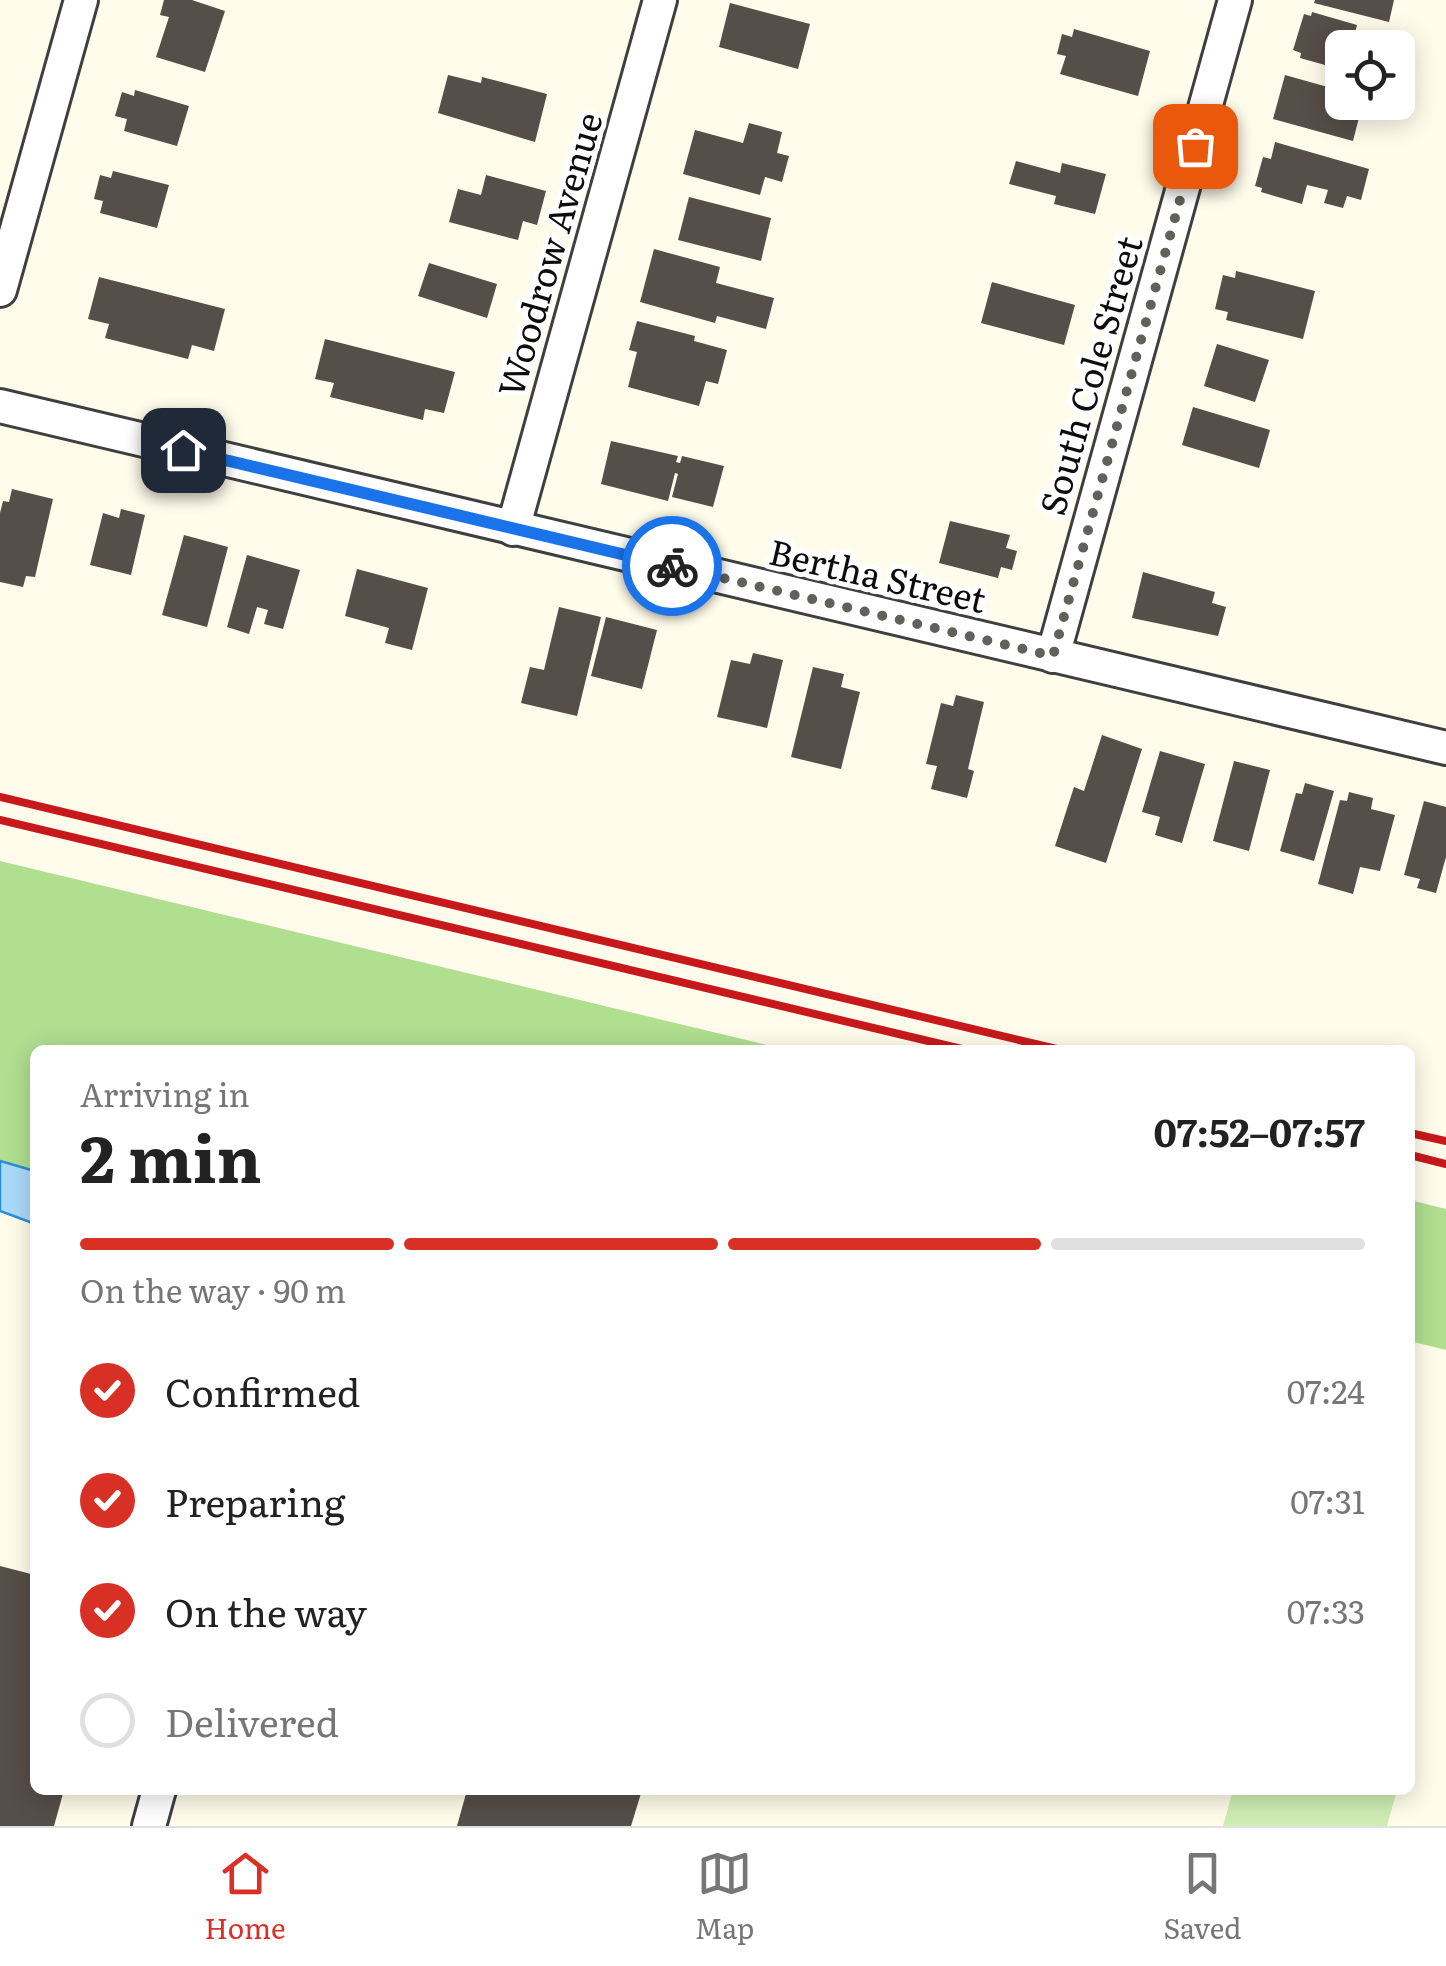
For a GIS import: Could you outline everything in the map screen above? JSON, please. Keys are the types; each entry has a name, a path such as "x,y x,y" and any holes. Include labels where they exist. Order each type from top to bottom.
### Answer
{"street":[{"path":"0,290 81,0"},
{"name":"Woodrow Avenue","path":"513,529 660,0"},
{"name":"South Cole Street","path":"1053,656 1235,0"},
{"name":"Bertha Street","path":"0,406 1446,748"},
{"path":"149,1826 158,1795"}],"green space":[{"path":"0,861 767,1045 30,1045 30,1169 0,1160"},
{"path":"1415,1201 1446,1209 1446,1350 1415,1342"},
{"path":"1232,1795 1396,1795 1387,1826 1223,1826"}],"water":[{"path":"0,1161 30,1170 30,1222 0,1211"}],"building":[{"path":"164,0 192,0 225,11 205,72 156,57 169,17 160,15"},
{"path":"1394,0 1389,22 1314,3"},
{"path":"730,3 810,24 798,69 719,47"},
{"path":"1312,12 1357,25 1356,30 1325,30 1325,65 1300,58 1301,53 1293,50 1304,14 1311,16"},
{"path":"1074,29 1150,51 1138,96 1060,74 1066,56 1057,54 1062,34 1072,37"},
{"path":"448,75 481,83 482,77 547,94 535,142 438,113"},
{"path":"1285,75 1325,86 1325,120 1358,120 1353,141 1273,119"},
{"path":"135,90 189,106 177,146 124,131 127,119 115,116 122,92 134,96"},
{"path":"749,123 782,132 777,153 789,156 782,182 765,177 760,195 683,174 695,130 743,143"},
{"path":"1275,142 1369,169 1361,200 1347,196 1343,208 1324,203 1328,190 1307,185 1302,204 1261,192 1262,188 1255,186 1263,157 1271,159"},
{"path":"1016,161 1060,173 1062,163 1106,174 1095,214 1054,204 1056,196 1009,184"},
{"path":"113,171 169,185 157,228 100,213 103,201 94,199 100,175 111,178"},
{"path":"486,175 546,191 537,225 523,221 518,240 449,222 458,189 481,195"},
{"path":"689,197 771,218 761,261 678,240"},
{"path":"654,249 720,267 716,283 774,298 766,329 717,316 715,323 640,302"},
{"path":"429,263 497,284 487,318 418,296"},
{"path":"1236,271 1315,291 1303,339 1226,320 1228,312 1215,309 1223,275 1235,278"},
{"path":"99,277 225,309 214,351 192,345 188,359 105,338 109,324 88,319"},
{"path":"992,282 1075,305 1064,345 981,323"},
{"path":"637,321 695,336 694,341 727,350 718,384 706,381 699,406 628,387 637,352 629,350"},
{"path":"325,339 455,372 444,413 425,409 423,420 330,397 334,383 315,379"},
{"path":"1217,344 1269,360 1255,402 1204,386"},
{"path":"1193,407 1270,430 1259,468 1182,445"},
{"path":"611,441 678,456 676,462 680,463 682,456 724,466 713,507 672,497 678,474 675,473 668,501 601,484"},
{"path":"12,489 53,499 35,577 26,576 23,587 0,582 0,513 3,501 9,502"},
{"path":"121,509 145,515 131,575 90,565 103,513 119,518"},
{"path":"950,521 1010,535 1006,548 1017,551 1012,570 1001,567 998,578 939,563"},
{"path":"184,535 228,547 207,627 162,615"},
{"path":"247,555 300,570 283,629 264,624 268,610 257,607 249,634 227,627"},
{"path":"357,569 428,588 412,650 385,643 389,628 345,616"},
{"path":"1143,572 1215,592 1212,603 1226,607 1218,636 1132,618"},
{"path":"559,607 601,617 577,716 521,703 530,667 544,670"},
{"path":"606,617 657,630 642,689 591,676"},
{"path":"753,653 783,660 767,728 717,717 731,660 750,664"},
{"path":"813,667 844,674 841,687 860,692 841,769 791,757"},
{"path":"956,695 984,702 968,769 974,771 967,798 931,789 937,766 926,764 941,703 953,706"},
{"path":"1102,735 1142,749 1106,863 1055,846 1074,787 1084,791"},
{"path":"1160,751 1205,764 1182,843 1155,835 1160,817 1142,812"},
{"path":"1234,761 1270,770 1249,851 1213,841"},
{"path":"1305,783 1334,791 1314,861 1280,851 1296,793 1302,794"},
{"path":"1349,792 1373,798 1371,809 1395,815 1380,871 1360,867 1353,894 1318,884 1340,800 1347,801"},
{"path":"1424,801 1446,807 1446,857 1436,893 1417,888 1420,879 1404,875"},
{"path":"0,1566 30,1574 30,1795 63,1795 54,1826 0,1826"},
{"path":"466,1795 640,1795 631,1826 457,1826"}],"railway":[{"path":"0,797 1040,1045"},
{"path":"0,820 945,1045"},
{"path":"1415,1134 1446,1141"},
{"path":"1415,1156 1446,1164"}],"way so far":[{"path":"672,566 1053,656 1195,146"}],"route":[{"path":"183,450 672,566"}]}
